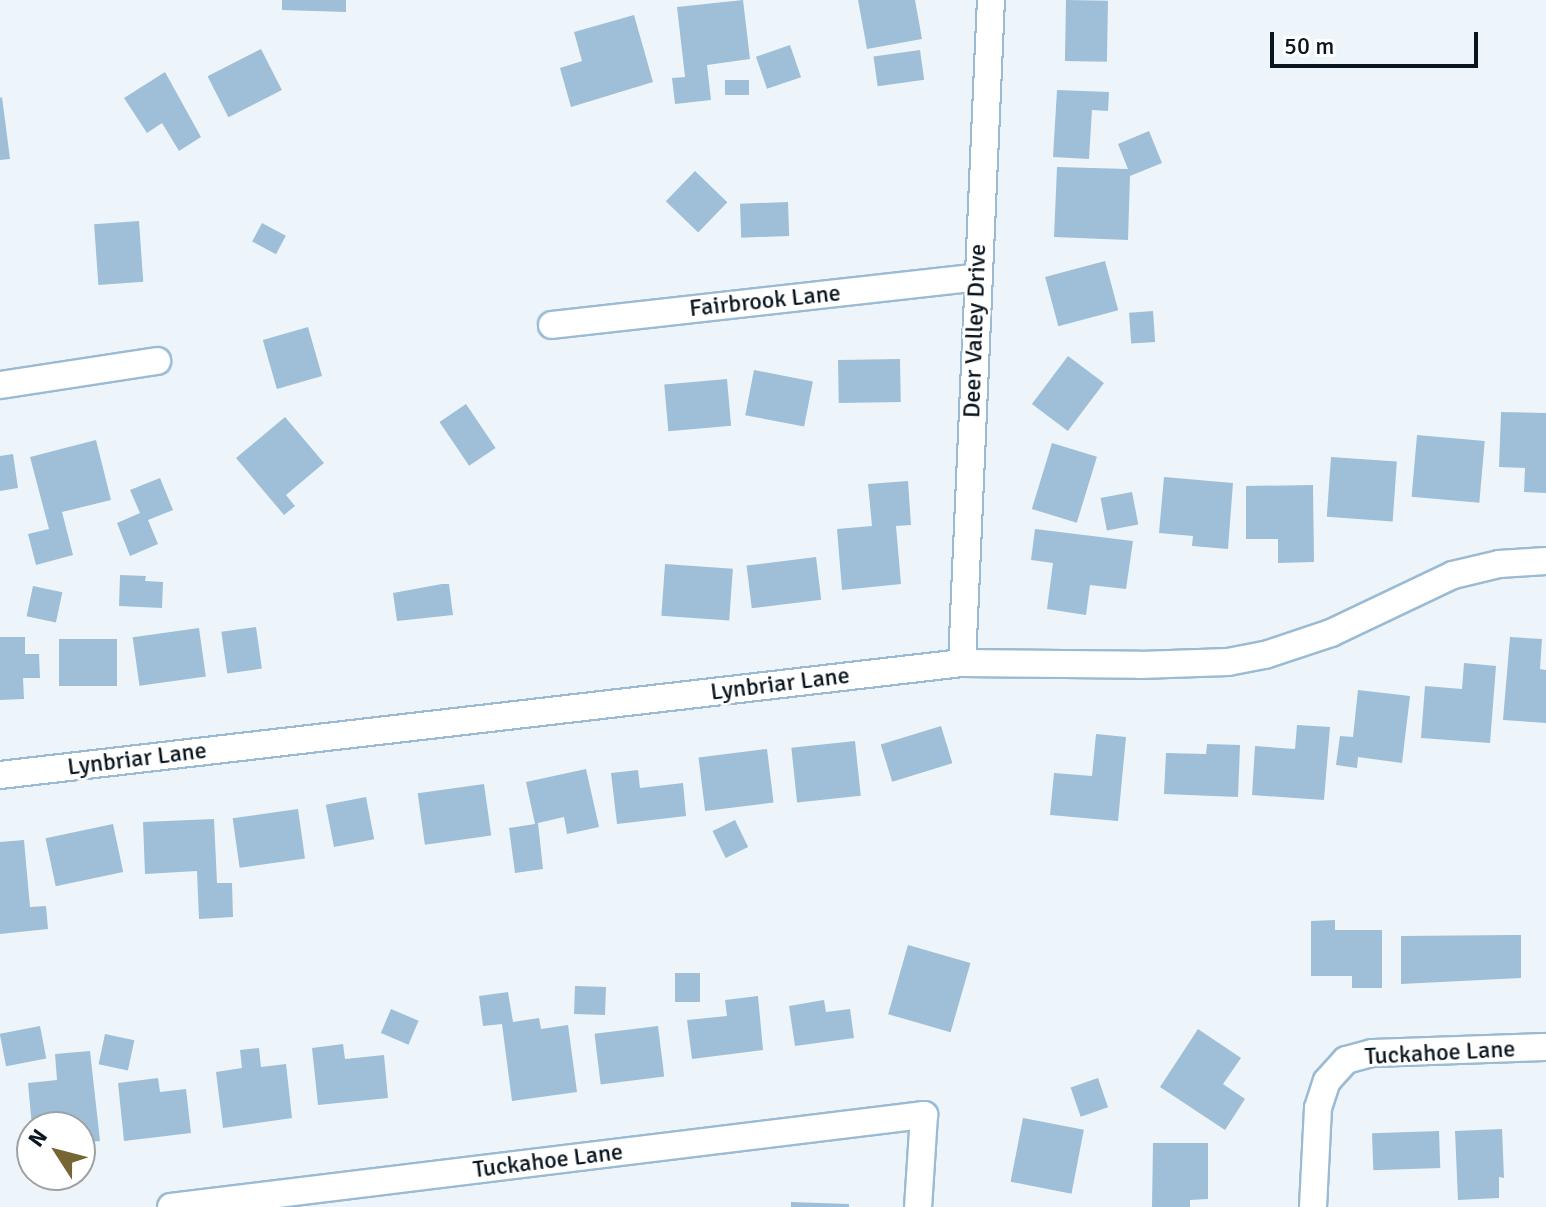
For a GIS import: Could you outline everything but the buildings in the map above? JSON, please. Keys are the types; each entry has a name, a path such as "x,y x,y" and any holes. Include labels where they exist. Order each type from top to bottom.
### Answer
{"street":[{"name":"Deer Valley Drive","path":"962,663 991,0"},
{"name":"Fairbrook Lane","path":"552,325 977,277"},
{"path":"0,385 157,361"},
{"name":"Lynbriar Lane","path":"0,775 962,663 1228,662 1265,655 1331,633 1408,593 1453,575 1499,564 1546,561"},
{"name":"Tuckahoe Lane","path":"1313,1207 1318,1108 1327,1081 1346,1060 1372,1053 1546,1047"},
{"name":"Tuckahoe Lane","path":"171,1207 924,1115 918,1207"}]}
